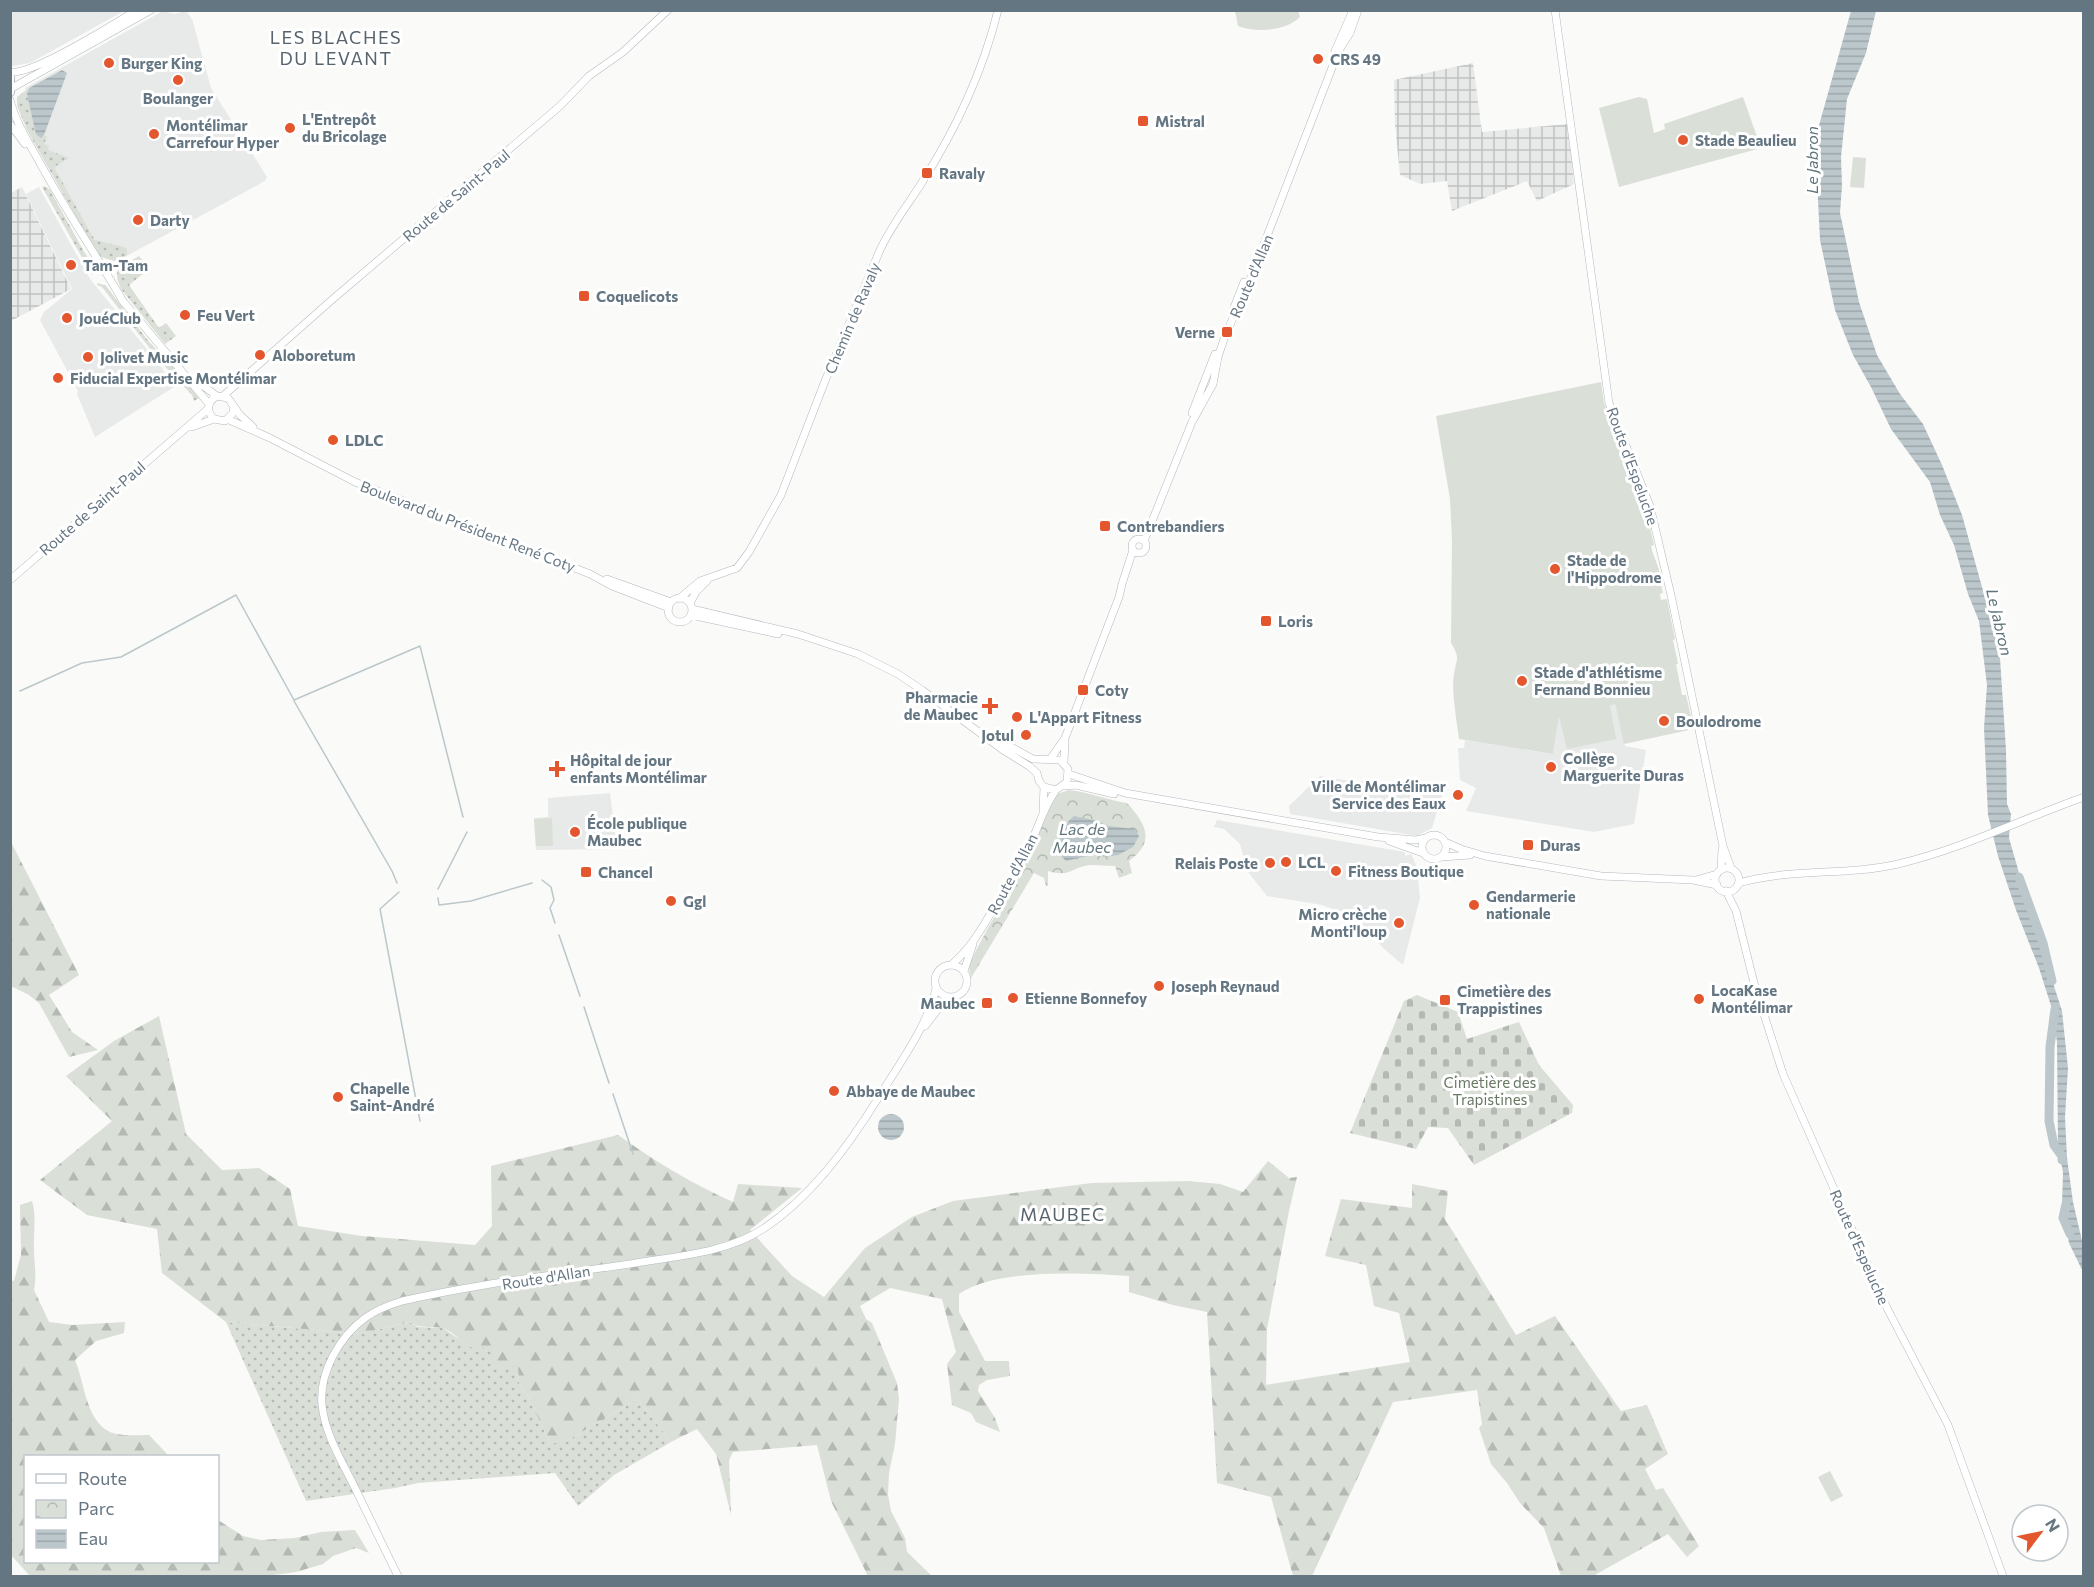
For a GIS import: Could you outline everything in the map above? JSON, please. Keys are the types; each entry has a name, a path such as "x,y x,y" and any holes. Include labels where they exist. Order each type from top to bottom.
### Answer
{"main road":[{"path":"10,78 11,90"}],"street":[{"path":"10,72 21,72 42,63 137,10"},
{"path":"11,90 151,10"},
{"name":"Route de Saint-Paul","path":"220,396 560,106 589,76 623,52 668,10"},
{"name":"Chemin de Ravaly","path":"680,598 696,584 737,568 749,552 781,495 825,381 880,250 890,230 938,156 966,100 989,41 998,10"},
{"name":"Route d'Allan","path":"1141,540 1222,334 1267,230 1324,76 1353,10"},
{"name":"Route d'Allan","path":"1141,540 1192,422 1214,384 1218,357 1225,336 1261,252 1338,54 1350,33 1358,10"},
{"name":"Route d'Espeluche","path":"1555,10 1609,403 1650,506 1671,595 1723,846 1734,871 1736,911"},
{"path":"10,100 21,128 111,289 183,371 209,406 214,419 219,421 227,419 233,413 233,405 183,371"},
{"path":"10,124 44,170"},
{"name":"Route de Saint-Paul","path":"233,405 235,391 243,378"},
{"path":"209,406 220,396"},
{"name":"Boulevard du Président René Coty","path":"233,405 246,422 270,438"},
{"name":"Route de Saint-Paul","path":"10,580 174,437 199,419 209,406"},
{"name":"Route de Saint-Paul","path":"174,437 214,419"},
{"name":"Boulevard du Président René Coty","path":"227,419 270,438 355,482 670,605"},
{"path":"1125,793 1110,793 1076,785 1064,786 1056,790 1044,787 1037,773 1039,766 1048,759 1065,738 1131,561 1136,552 1145,550 1146,546 1141,540 1132,544 1136,552"},
{"path":"709,579 701,585 691,609 684,622 676,621 670,616 670,605 680,598 691,609 798,634 858,654 878,663 922,690 1037,773"},
{"path":"981,732 1033,759 1064,762"},
{"path":"1064,786 1069,774 1064,762 1065,738"},
{"path":"1069,774 1125,793 1378,837 1416,840 1435,835 1461,849 1485,856"},
{"name":"Route d'Allan","path":"1043,810 1044,787"},
{"name":"Route d'Allan","path":"951,965 977,936 1029,848 1043,810 1056,790"},
{"path":"1693,880 1719,872 1734,871 1762,876 1897,864 2084,797"},
{"path":"1378,837 1423,853 1432,860 1457,854 1485,856 1601,876 1693,880 1717,885 1726,891 1762,876"},
{"path":"1423,853 1422,844 1426,838"},
{"path":"1442,857 1446,850 1445,842"},
{"name":"Route d'Espeluche","path":"1717,885 1723,846"},
{"name":"Route d'Espeluche","path":"1726,891 1736,911 1754,984 1783,1074 1887,1308 1948,1425 2003,1576"},
{"name":"Route d'Allan","path":"964,971 977,936"},
{"path":"943,966 960,967 964,971 967,980 965,990 960,995 950,998 943,996 936,988 934,982 936,973 943,966"},
{"name":"Route d'Allan","path":"398,1576 332,1440 322,1406 325,1379 332,1358 353,1328 376,1311 415,1298 698,1253 762,1229 792,1206 841,1152 858,1129 918,1032 930,1010 936,988"},
{"name":"Route d'Allan","path":"918,1032 950,998"}],"shaded area":[{"path":"10,11 124,11 30,63 12,66"},
{"path":"163,11 174,14 186,11 192,19 211,88 267,177 265,181 121,259 113,260 104,255 38,140 25,88"},
{"path":"1473,63 1482,132 1568,124 1574,184 1537,201 1527,181 1452,211 1447,181 1420,184 1400,175 1394,80"},
{"path":"22,187 71,289 11,321 11,193"},
{"path":"39,187 90,279 159,364 174,387 95,437 77,394 78,391 40,320 44,312 72,289 26,194"},
{"name":"Collège Marguerite Duras","path":"1615,704 1625,746 1646,750 1634,824 1594,832 1466,811 1476,788 1460,780 1458,748 1464,748 1465,740 1553,754 1559,715"},
{"path":"1320,776 1444,789 1432,828 1417,836 1290,814 1289,806"},
{"name":"École publique Maubec","path":"610,793 617,849 536,850 534,818 548,817 548,798"},
{"path":"1217,820 1405,852 1405,856 1411,854 1417,867 1420,898 1403,965 1383,948 1355,917 1322,905 1267,896 1248,872 1240,844 1224,829 1214,827"}],"green space":[{"path":"1235,11 1298,11 1300,17 1279,28 1253,30 1238,26"},
{"path":"29,88 27,94 40,138 44,135 47,137 44,144 49,146 48,150 69,158 55,169 95,240 124,247 127,249 127,255 114,261 98,256 27,130 17,106 17,97"},
{"name":"Stade Beaulieu","path":"1639,97 1647,99 1654,133 1665,129 1664,124 1743,97 1761,148 1619,187 1599,108"},
{"path":"1853,157 1866,158 1864,188 1850,187"},
{"path":"45,186 50,190 92,266 92,275 42,187"},
{"path":"139,256 149,269 129,285 159,328 166,323 176,336 165,344 121,289 118,281 119,268"},
{"path":"98,283 106,286 150,343 201,397 194,401 192,395 159,360 102,287 97,285"},
{"name":"Stade de l'Hippodrome","path":"1601,382 1604,403 1645,505 1654,545 1651,549 1659,571 1663,593 1660,594 1661,600 1667,599 1682,695 1686,695 1694,729 1624,744 1615,704 1610,706 1616,739 1567,749 1559,716 1553,754 1459,739 1453,689 1457,656 1451,643 1450,499 1436,416"},
{"path":"1069,790 1127,803 1134,811 1143,825 1145,839 1143,846 1129,861 1132,873 1119,878 1115,866 1093,865 1066,873 1048,871 1048,885 1046,886 1044,878 1034,873 971,978 969,967 972,958 1023,870 1051,804 1057,794"},
{"path":"552,818 553,846 536,846 534,819"},
{"path":"10,840 79,975 49,995 72,1032 98,1050 69,1057 39,1003 11,986"},
{"name":"Cimetière des Trapistines","path":"1417,995 1458,1012 1467,1039 1519,1022 1539,1065 1573,1105 1572,1113 1474,1165 1448,1128 1428,1127 1416,1149 1350,1133 1404,1001"},
{"path":"159,1016 186,1134 222,1170 259,1168 290,1189 298,1226 362,1236 475,1245 492,1226 491,1166 618,1135 703,1188 733,1202 738,1184 802,1188 750,1230 792,1276 824,1297 865,1248 912,1217 953,1201 1092,1183 1188,1181 1220,1184 1243,1192 1268,1161 1289,1178 1297,1177 1267,1329 1266,1385 1410,1362 1399,1313 1374,1306 1366,1265 1325,1256 1341,1199 1412,1208 1412,1184 1448,1191 1445,1219 1516,1335 1555,1316 1621,1411 1647,1405 1668,1454 1645,1469 1656,1490 1663,1488 1699,1546 1687,1557 1668,1534 1593,1576 1561,1576 1544,1528 1520,1503 1491,1464 1479,1428 1482,1424 1477,1390 1393,1402 1312,1576 1293,1576 1271,1497 1217,1483 1207,1312 1129,1292 1129,1276 1041,1274 995,1280 959,1294 959,1312 985,1361 1009,1361 1010,1376 987,1380 979,1385 978,1391 995,1418 1000,1432 976,1422 971,1413 952,1405 947,1364 956,1352 942,1299 890,1288 860,1306 866,1319 872,1323 897,1383 899,1399 895,1444 889,1473 888,1495 891,1511 905,1538 907,1552 932,1576 868,1576 831,1501 817,1445 733,1452 729,1460 731,1515 716,1454 697,1429 671,1442 638,1399 563,1443 550,1443 529,1398 519,1384 518,1366 494,1368 490,1346 473,1348 442,1328 422,1327 409,1322 360,1334 226,1322 162,1273 157,1229 87,1215 40,1180 112,1121 66,1076 114,1041"},
{"path":"32,1201 35,1219 34,1290 49,1322 72,1325 125,1322 124,1333 96,1341 75,1360 92,1414 106,1430 116,1434 149,1435 168,1455 24,1455 24,1563 219,1563 219,1521 243,1536 261,1540 355,1530 369,1553 356,1548 333,1556 323,1564 296,1572 266,1576 30,1576 11,1555 10,1280 14,1281 21,1255 20,1205"},
{"path":"226,1322 360,1334 409,1322 418,1327 443,1328 469,1346 490,1346 518,1366 519,1384 529,1398 550,1443 563,1443 638,1399 671,1442 614,1475 578,1506 555,1473 418,1483 306,1501"},
{"path":"1830,1471 1843,1496 1831,1502 1818,1477"}],"water":[{"path":"1851,11 1876,11 1866,53 1847,99 1841,157 1840,213 1859,302 1877,355 1900,394 1923,424 1942,465 1962,515 1992,623 2000,658 2007,804 2011,814 2009,838 2062,1011 2068,1068 2065,1117 2067,1158 2073,1202 2083,1245 2083,1272 2069,1243 2062,1204 2063,1172 2058,1148 2057,1042 2052,1009 1998,856 1988,815 1984,728 1987,685 1979,621 1930,482 1891,429 1853,355 1835,310 1820,240 1816,160 1818,129"},
{"path":"62,70 67,73 41,138 36,134 27,94 29,88"},
{"name":"Lac de Maubec","path":"1074,816 1098,821 1108,826 1135,829 1139,836 1133,847 1118,855 1105,857 1096,854 1066,861 1060,855 1059,844 1063,829"},
{"path":"891,1114 900,1118 904,1127 900,1136 891,1140 882,1136 878,1127 882,1118"}],"waterway":[{"path":"20,691 82,663 121,657 236,595 294,700 420,646 463,817"},
{"path":"294,701 397,883"},
{"path":"438,889 467,832"},
{"name":"Le Jabron","path":"2019,877 2043,943 2052,981"},
{"path":"542,880 551,887 554,900 550,908 555,923"},
{"path":"438,898 439,905 471,901 532,883"},
{"path":"399,892 380,909 420,1121"},
{"path":"559,935 580,996"},
{"path":"584,1007 609,1083"},
{"name":"Le Jabron","path":"2055,1009 2050,1047 2049,1121 2054,1145 2062,1156 2062,1160"},
{"path":"613,1094 633,1154"},
{"name":"Le Jabron","path":"2066,1204 2063,1218 2070,1234"}],"place":[{"name":"CRS 49","path":"1318,59"},
{"name":"Burger King","path":"109,63"},
{"name":"Boulanger","path":"178,80"},
{"name":"Mistral","path":"1143,121"},
{"name":"L'Entrepôt du Bricolage","path":"290,128"},
{"name":"Montélimar Carrefour Hyper","path":"154,134"},
{"name":"Stade Beaulieu","path":"1683,140"},
{"name":"Ravaly","path":"927,173"},
{"name":"Darty","path":"138,220"},
{"name":"Tam-Tam","path":"71,265"},
{"name":"Coquelicots","path":"584,296"},
{"name":"Feu Vert","path":"185,315"},
{"name":"JouéClub","path":"67,318"},
{"name":"Verne","path":"1227,332"},
{"name":"Aloboretum","path":"260,355"},
{"name":"Jolivet Music","path":"88,357"},
{"name":"Fiducial Expertise Montélimar","path":"58,378"},
{"name":"LDLC","path":"333,440"},
{"name":"Contrebandiers","path":"1105,526"},
{"name":"Stade de l'Hippodrome","path":"1555,569"},
{"name":"Loris","path":"1266,621"},
{"name":"Stade d'athlétisme Fernand Bonnieu","path":"1522,681"},
{"name":"Coty","path":"1083,690"},
{"name":"Pharmacie de Maubec","path":"990,706"},
{"name":"L'Appart Fitness","path":"1017,717"},
{"name":"Boulodrome","path":"1664,721"},
{"name":"Jotul","path":"1026,735"},
{"name":"Collège Marguerite Duras","path":"1551,767"},
{"name":"Hôpital de jour enfants Montélimar","path":"557,769"},
{"name":"Ville de Montélimar Service des Eaux","path":"1458,795"},
{"name":"École publique Maubec","path":"575,832"},
{"name":"Duras","path":"1528,845"},
{"name":"LCL","path":"1286,862"},
{"name":"Relais Poste","path":"1270,863"},
{"name":"Fitness Boutique","path":"1336,871"},
{"name":"Chancel","path":"586,872"},
{"name":"Ggl","path":"671,901"},
{"name":"Gendarmerie nationale","path":"1474,905"},
{"name":"Micro crèche Monti'loup","path":"1399,923"},
{"name":"Joseph Reynaud","path":"1159,986"},
{"name":"Etienne Bonnefoy","path":"1013,998"},
{"name":"LocaKase Montélimar","path":"1699,999"},
{"name":"Cimetière des Trappistines","path":"1445,1000"},
{"name":"Maubec","path":"987,1003"},
{"name":"Abbaye de Maubec","path":"834,1091"},
{"name":"Chapelle Saint-André","path":"338,1097"}],"district":[{"name":"LES BLACHES DU LEVANT","path":"336,47"},
{"name":"MAUBEC","path":"1063,1214"}]}
